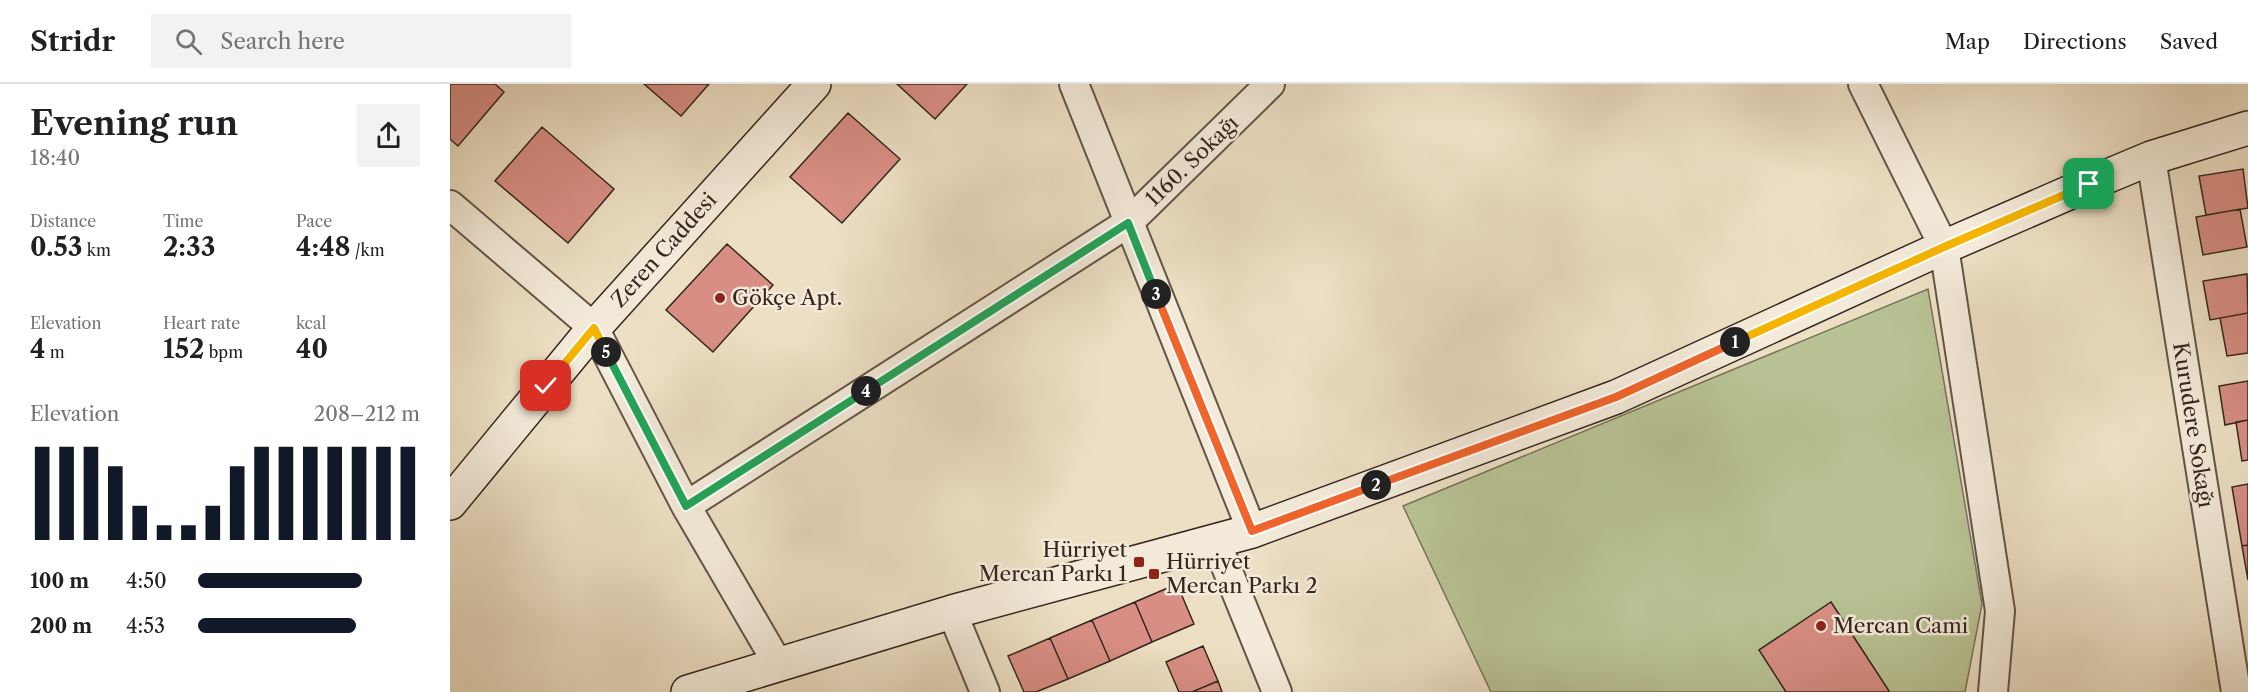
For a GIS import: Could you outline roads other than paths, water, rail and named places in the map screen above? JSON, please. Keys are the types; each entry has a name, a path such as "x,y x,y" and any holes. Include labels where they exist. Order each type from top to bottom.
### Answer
{"street":[{"path":"1074,84 1252,531"},
{"name":"1160. Sokağı","path":"686,506 1128,223 1270,84"},
{"path":"1863,84 1944,247 2000,611 1993,692"},
{"name":"Zeren Caddesi","path":"450,503 594,328 813,85"},
{"path":"688,692 726,686 778,664 952,612 1252,531 1616,397 1944,247 2151,158 2248,128"},
{"name":"Kurudere Sokağı","path":"2151,158 2236,692"},
{"path":"450,205 594,328 686,506 778,664"},
{"path":"1216,542 1277,692"},
{"path":"952,612 985,692"}],"place":[{"name":"Gökçe Apt.","path":"720,298"},
{"name":"Hürriyet Mercan Parkı 1","path":"1139,562"},
{"name":"Hürriyet Mercan Parkı 2","path":"1154,574"},
{"name":"Mercan Cami","path":"1821,626"}]}
